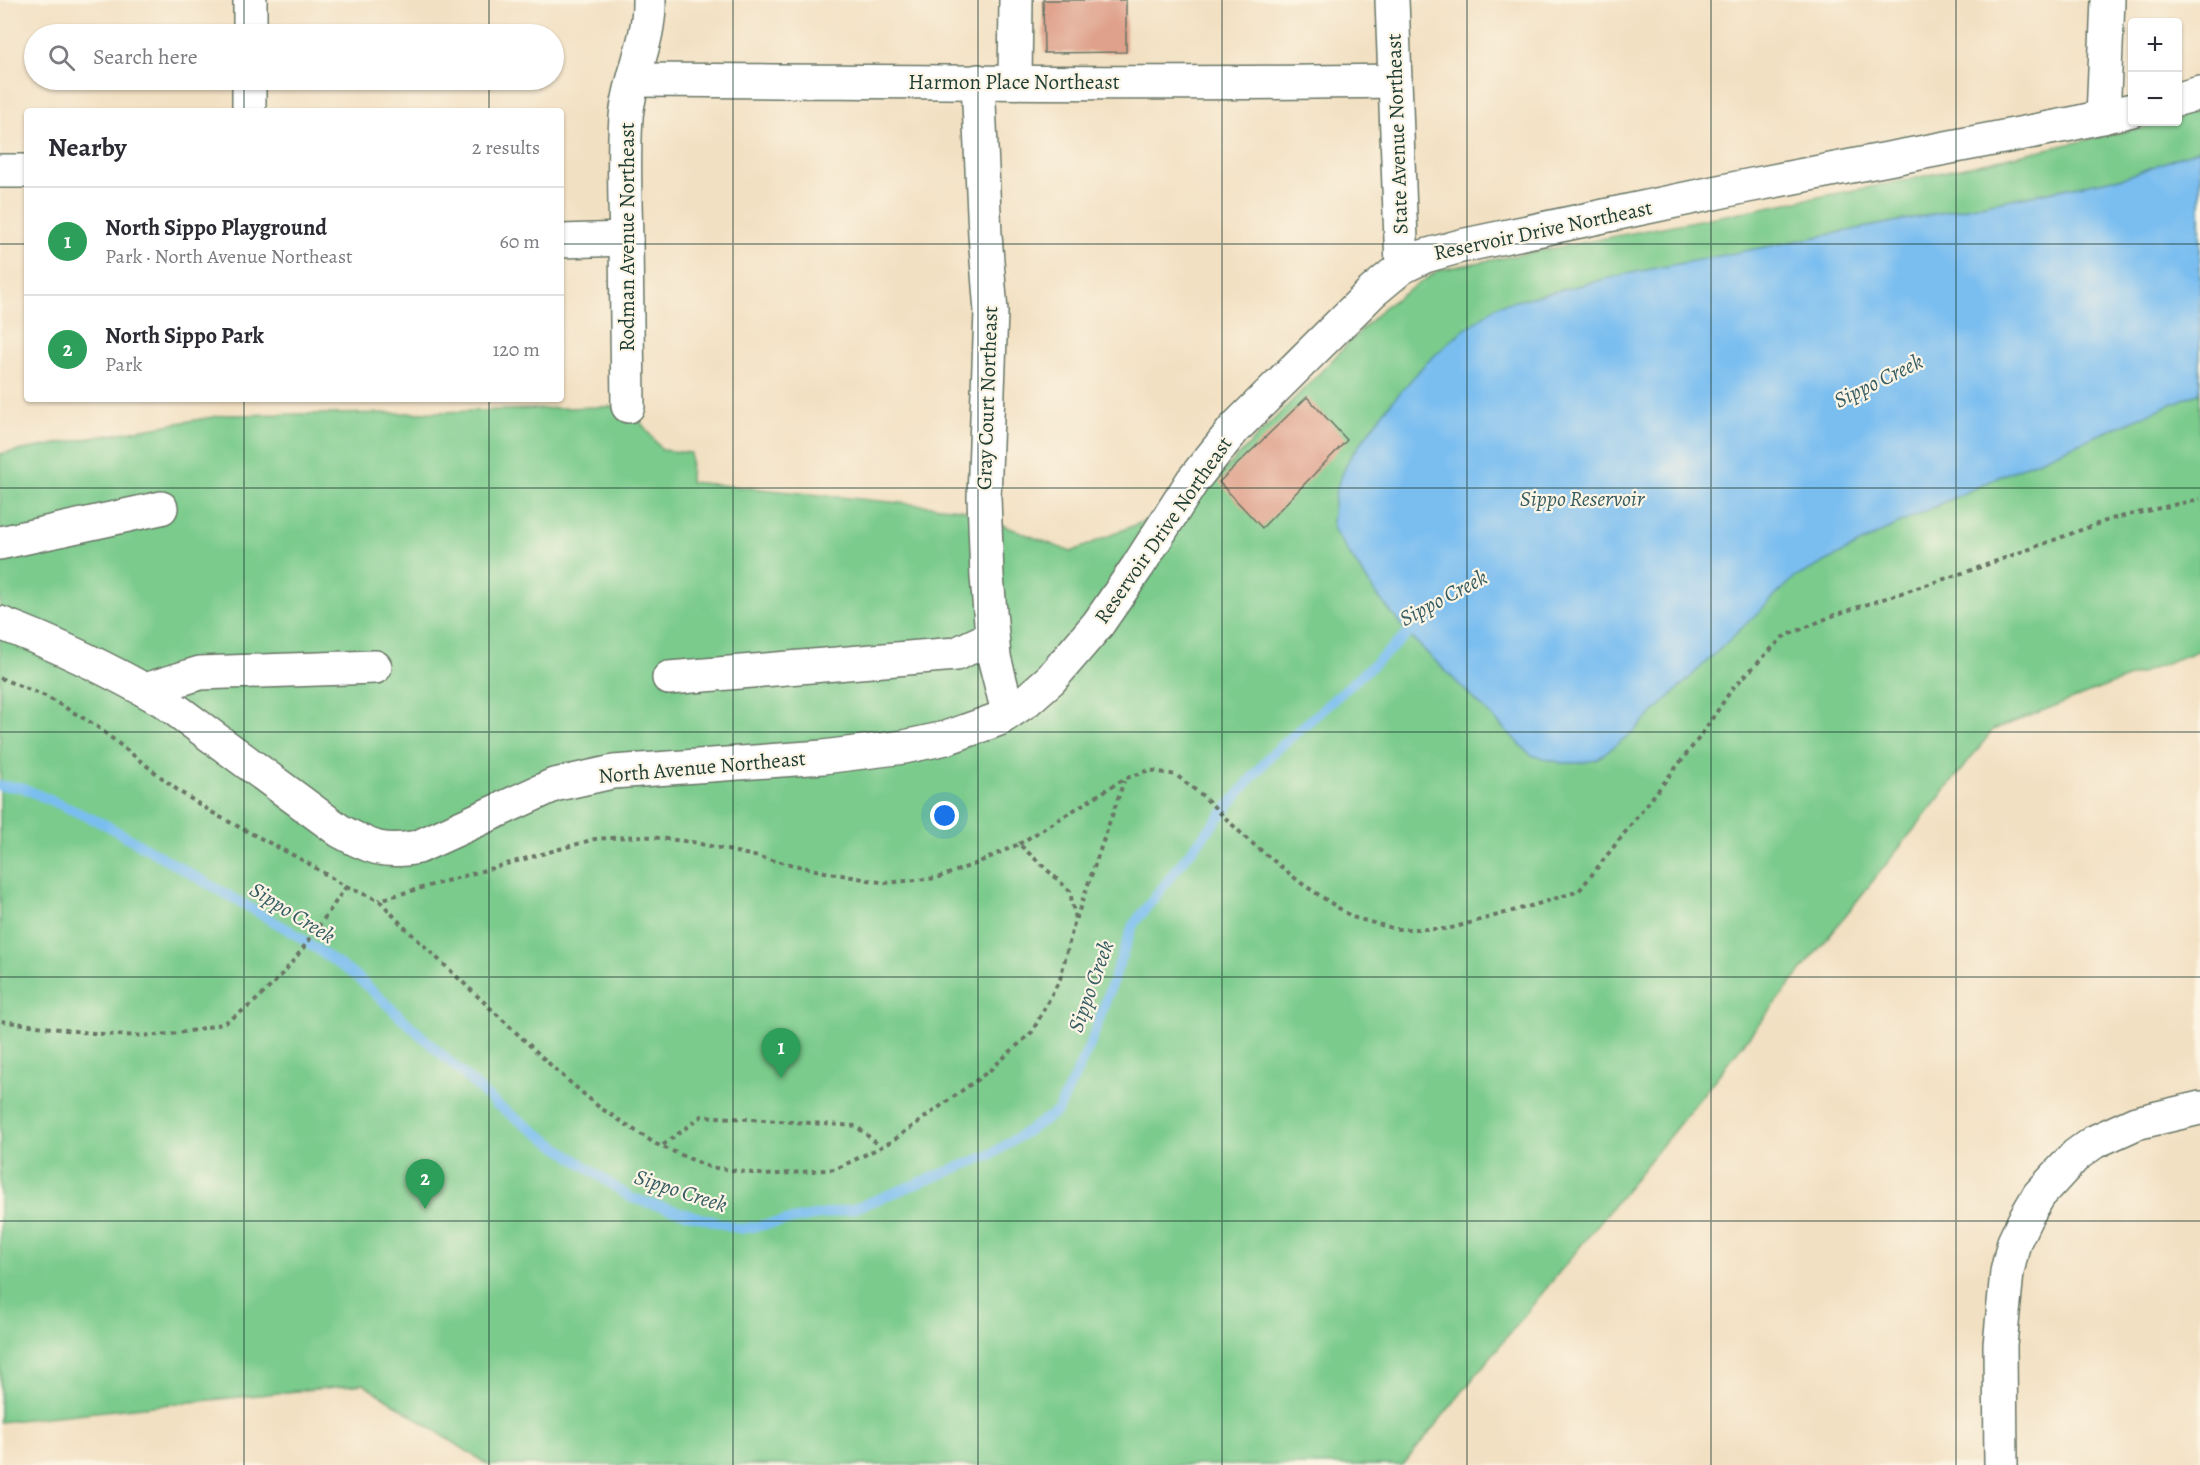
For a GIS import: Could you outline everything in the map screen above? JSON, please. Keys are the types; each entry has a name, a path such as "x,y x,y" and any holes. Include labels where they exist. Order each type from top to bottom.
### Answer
{"street":[{"path":"250,0 250,24"},
{"name":"Rodman Avenue Northeast","path":"628,406 624,178 627,115 634,80 647,36 650,0"},
{"path":"1015,81 1016,0"},
{"name":"State Avenue Northeast","path":"1392,0 1402,267"},
{"path":"2108,0 2118,114"},
{"name":"Harmon Place Northeast","path":"634,80 1197,84 1394,81"},
{"name":"Gray Court Northeast","path":"978,81 991,312 984,497 987,577 994,657 1008,712"},
{"path":"249,90 249,108"},
{"path":"2182,98 2200,93"},
{"name":"Reservoir Drive Northeast","path":"1008,712 1026,701 1051,679 1098,624 1193,480 1234,429 1372,292 1402,267 1425,256 1461,246 1747,186 2118,114"},
{"path":"0,171 24,171"},
{"path":"564,241 626,239"},
{"path":"0,543 161,508"},
{"name":"North Avenue Northeast","path":"0,624 32,635 145,690 164,701 340,831 370,847 396,851 418,847 554,785 613,772 823,757 904,747 946,738 999,719 1008,712"},
{"path":"669,678 956,654 992,637"},
{"path":"145,690 200,672 375,667"},
{"path":"2001,1465 2000,1345 2006,1282 2014,1242 2026,1217 2039,1195 2076,1155 2094,1142 2113,1131 2136,1123 2200,1108"}],"path":[{"path":"379,900 595,839 642,836 692,842 885,883 937,878 1019,844 1124,780 1149,770 1176,775 1203,796 1247,839 1301,883 1352,917 1396,929 1448,929 1579,891 1699,738 1732,689 1783,637 1837,614 1975,569 2111,519 2200,499"},
{"path":"0,678 45,696 95,725 180,792 256,837 306,862 345,887 379,900 403,926 557,1071 599,1107 656,1144 709,1167 767,1175 836,1169 891,1142 989,1071 1032,1032 1060,979 1075,919 1124,780"},
{"path":"1019,844 1070,891 1075,919"},
{"path":"0,1022 133,1036 179,1034 228,1022 267,991 292,962 345,887"},
{"path":"663,1146 702,1116 856,1126 881,1147"}],"green space":[{"path":"2200,109 2200,650 1993,730 1681,1122 1403,1465 488,1465 364,1384 0,1422 0,454 224,415 410,413 628,406 662,450 691,453 690,482 961,509 1071,552 1196,499 1384,307 1439,270 1907,180 2149,126 2182,126 2182,116"}],"water":[{"name":"Sippo Reservoir","path":"2200,149 2200,392 2001,476 1898,524 1794,578 1634,731 1596,760 1562,763 1531,755 1408,634 1374,591 1335,532 1332,522 1336,489 1349,459 1385,410 1424,365 1460,333 1499,305 1626,274 2125,177"}],"building":[{"path":"1043,0 1126,0 1126,52 1044,53"},
{"path":"1307,397 1347,440 1262,528 1219,482"}],"waterway":[{"name":"Sippo Creek","path":"0,786 21,787 106,825 292,932 356,976 497,1105 631,1198 741,1229 853,1209 992,1154 1058,1111 1090,1045 1133,925 1271,755 1408,634 1420,628"}],"place":[{"name":"North Sippo Playground","path":"781,1078"},
{"name":"North Sippo Park","path":"425,1209"}]}
